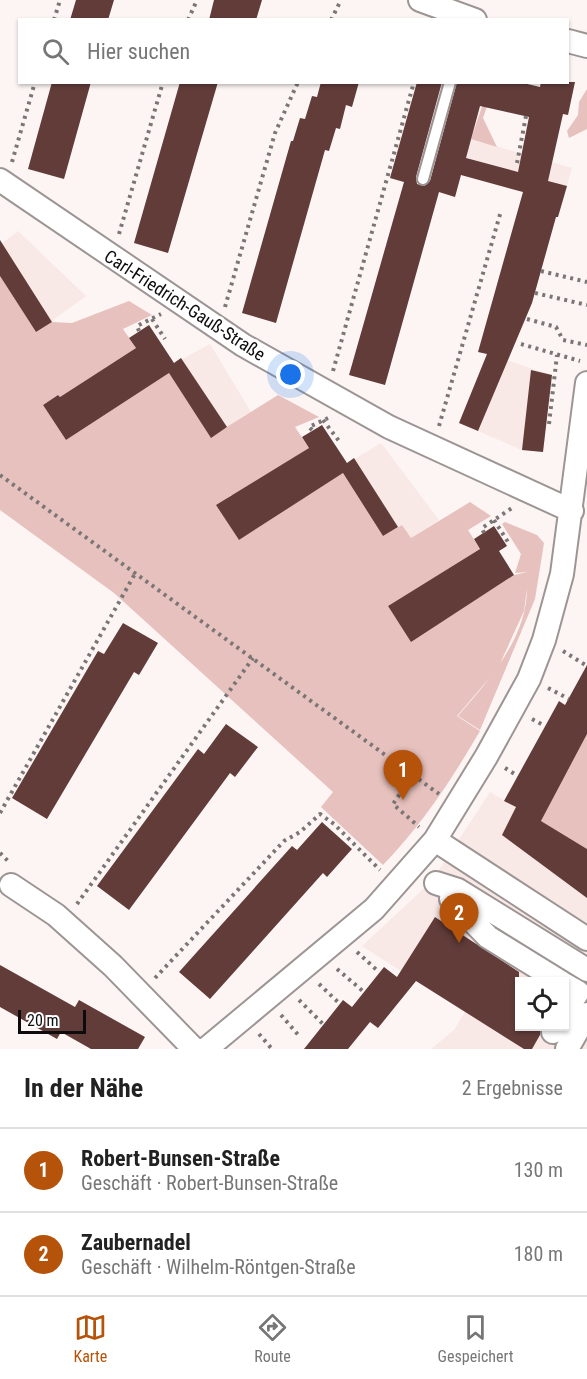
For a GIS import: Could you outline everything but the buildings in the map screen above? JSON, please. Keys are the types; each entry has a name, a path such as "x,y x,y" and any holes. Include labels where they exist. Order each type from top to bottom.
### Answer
{"street":[{"path":"420,0 443,4 468,18"},
{"path":"569,42 587,46"},
{"name":"Carl-Friedrich-Gauß-Straße","path":"3,182 219,329 327,392 389,427 572,511"},
{"path":"206,1049 371,913 396,886 435,840 524,689 544,640 562,574 587,382"},
{"path":"435,840 587,939"},
{"path":"11,885 63,922 140,994 194,1049"},
{"path":"439,887 492,922 538,939 587,970"},
{"path":"492,922 527,960 555,977"},
{"path":"527,960 530,955 497,934 501,928 532,948 538,939"},
{"path":"569,986 578,992 569,1011"},
{"path":"569,1025 587,1014"}],"lane":[{"path":"423,179 449,84"}],"path":[{"path":"55,18 60,0"},
{"path":"189,18 197,0"},
{"path":"332,18 341,0"},
{"path":"3,182 34,84"},
{"path":"112,258 162,84"},
{"path":"219,329 275,133 297,84"},
{"path":"327,392 413,84"},
{"path":"516,163 526,116"},
{"path":"433,447 501,211"},
{"path":"541,271 587,282"},
{"path":"534,293 587,305"},
{"path":"139,331 137,326 180,303"},
{"path":"152,319 165,339"},
{"path":"527,319 556,327 562,340 587,345"},
{"path":"520,344 587,363"},
{"path":"549,424 557,355"},
{"path":"323,420 339,441"},
{"path":"0,475 136,572 412,776 457,806"},
{"path":"484,533 482,528 533,494"},
{"path":"494,520 508,542"},
{"path":"0,813 136,572"},
{"path":"544,640 587,666"},
{"path":"63,922 253,658"},
{"path":"412,776 393,804 435,840"},
{"path":"140,994 284,841 300,832 320,814 334,824 396,886"},
{"path":"340,938 379,972"},
{"path":"312,962 364,992"},
{"path":"312,962 340,1004"},
{"path":"276,991 323,1024"},
{"path":"276,991 300,1037"}],"shaded area":[{"path":"417,84 487,84 471,139 572,168 562,203 461,175 455,197 390,178"},
{"path":"490,84 495,84 483,118 497,147 471,139"},
{"path":"587,89 587,129 569,138 567,131 578,115 579,102"},
{"path":"18,231 86,296 36,332 0,276 0,245"},
{"path":"0,276 36,332 52,322 72,323 129,301 152,315 123,329 136,348 60,397 58,395 43,405 66,440 169,373 211,437 278,395 319,417 295,427 309,448 233,497 231,495 218,507 239,540 343,473 383,536 402,525 411,538 470,502 491,516 468,530 480,549 388,606 411,641 514,575 528,572 515,573 521,554 502,524 505,522 537,535 544,543 535,599 480,730 458,716 490,678 457,716 480,731 436,801 383,865 321,807 333,792 114,593 0,510","holes":["524,611 521,624 500,663"]},
{"path":"210,344 251,412 211,438 166,368"},
{"path":"487,354 552,375 543,452 522,450 459,423"},
{"path":"381,443 439,520 411,538 402,525 383,536 340,468"},
{"path":"587,734 587,849 541,821"},
{"path":"490,792 587,849 587,1049 431,1049 454,1030 465,1012 362,946 431,882 429,874 439,870"}],"place":[{"name":"Robert-Bunsen-Straße","path":"403,800"},
{"name":"Zaubernadel","path":"459,943"}]}
